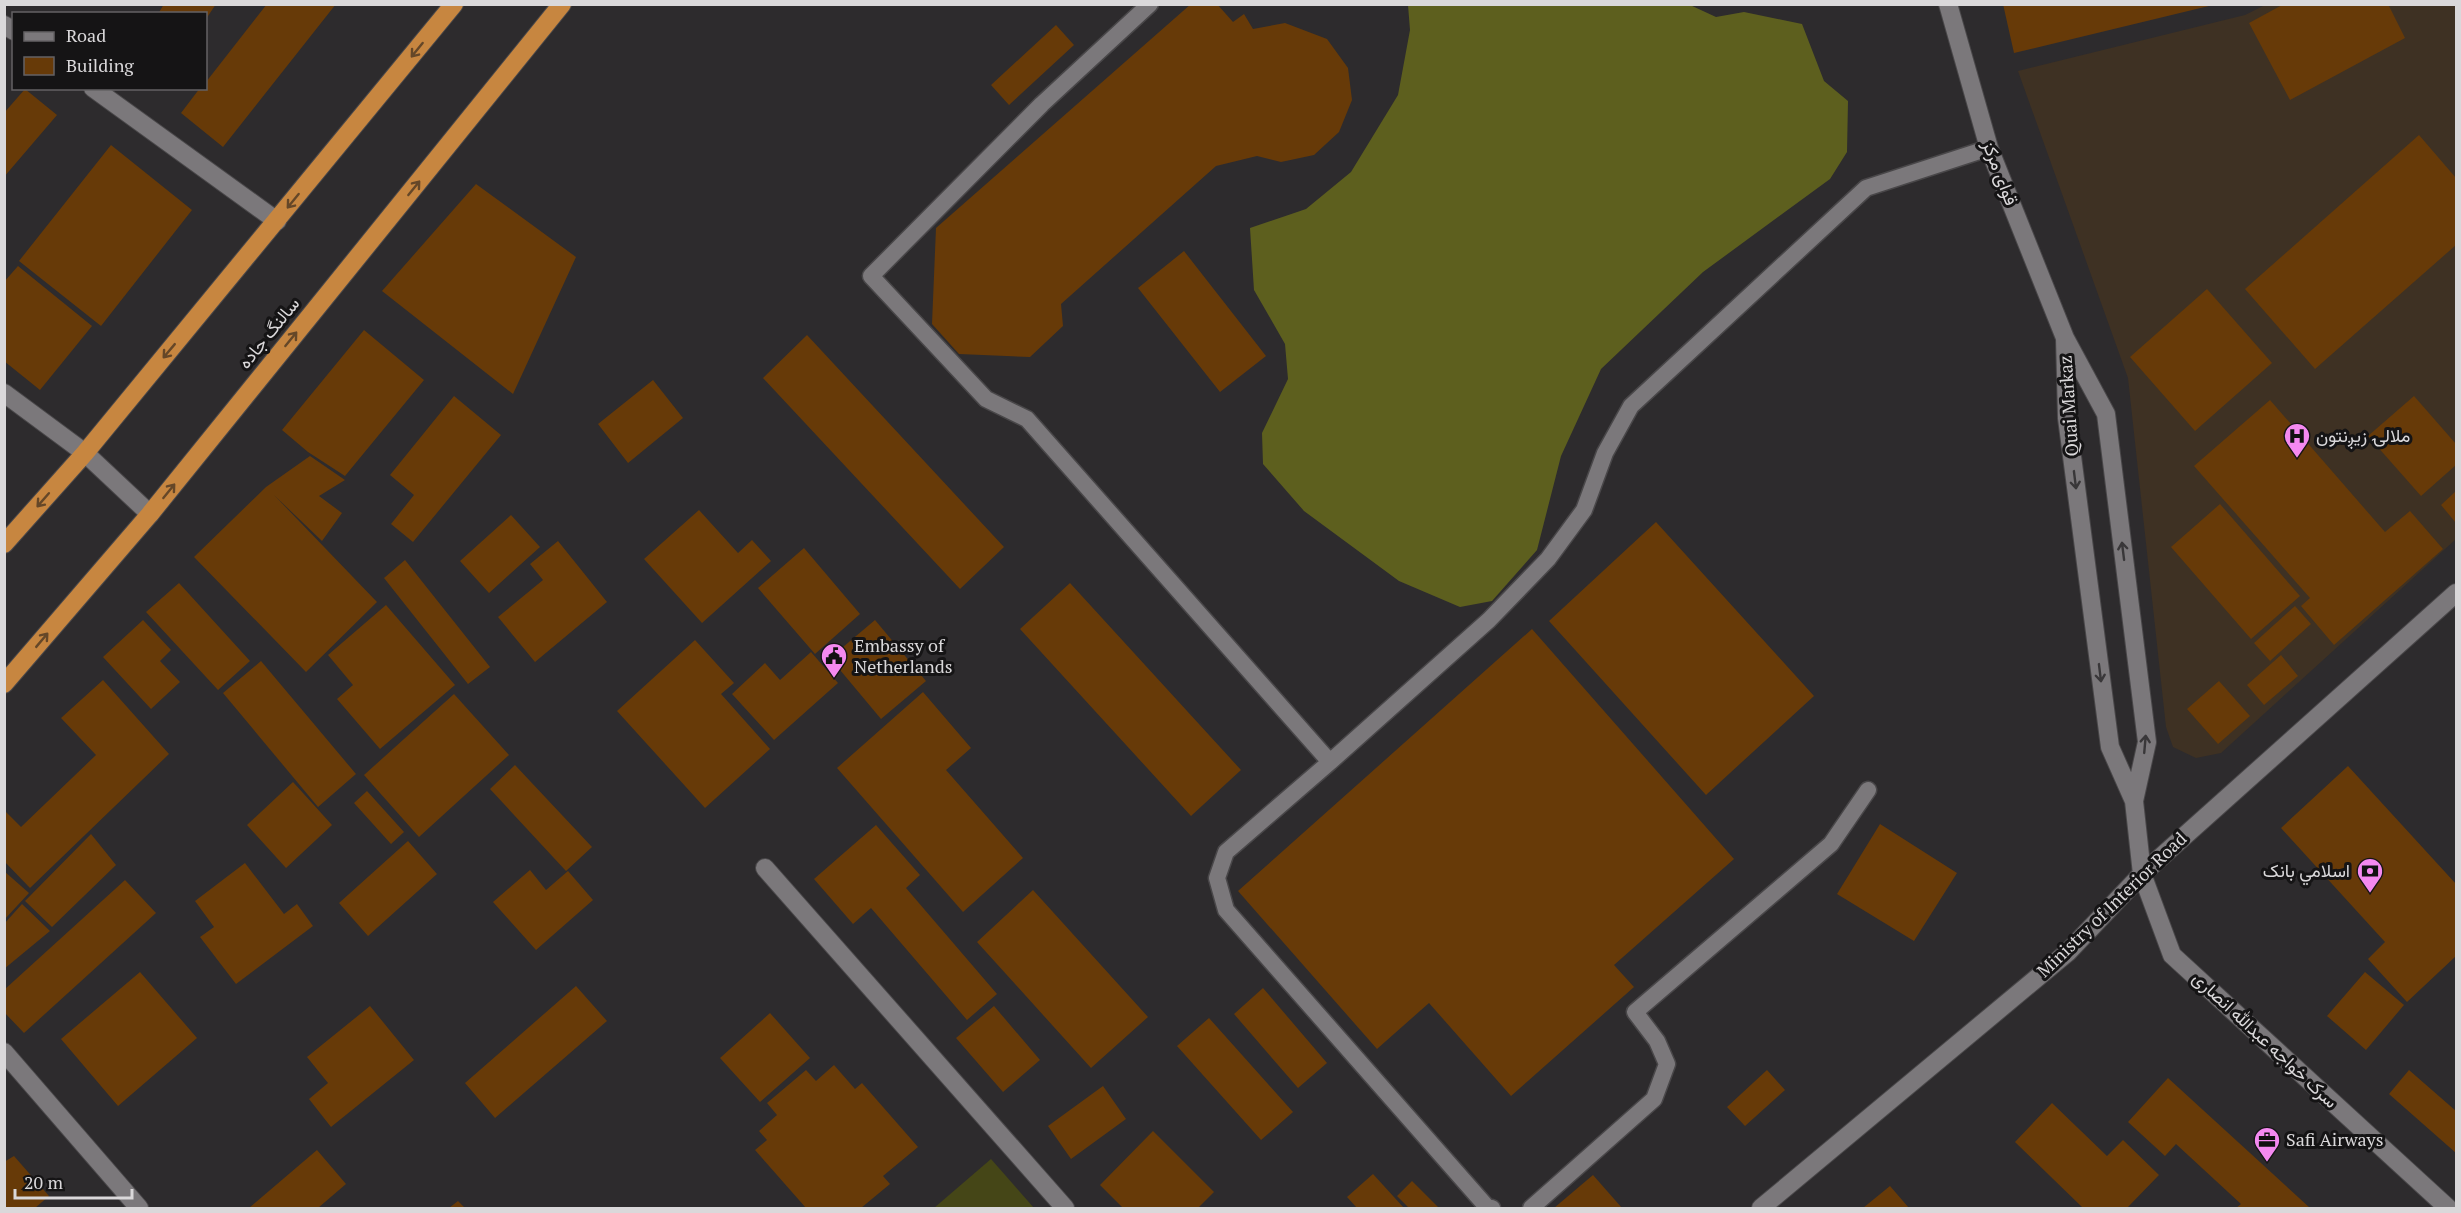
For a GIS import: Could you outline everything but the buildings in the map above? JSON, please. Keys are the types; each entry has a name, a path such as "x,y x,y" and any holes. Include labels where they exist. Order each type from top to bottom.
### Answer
{"highway":[{"path":"4,544 85,453 454,4"},
{"name":"سالنگ جاده","path":"4,684 150,514 562,4"}],"street":[{"name":"قوای مرکز","path":"1948,4 1989,148 2065,338"},
{"path":"96,90 277,221"},
{"name":"Quai Markaz","path":"2065,338 2067,418 2110,747 2134,801 2142,874"},
{"name":"Quai Markaz","path":"2065,338 2106,414 2147,742 2134,801"},
{"path":"4,393 85,453 150,514"},
{"name":"Ministry of Interior Road","path":"1761,1209 2068,952 2142,874 2457,593"},
{"path":"765,868 1065,1209"},
{"name":"سرک خواجه عبدالله انصاری","path":"2142,874 2172,955 2448,1209"},
{"path":"4,1052 139,1209"}],"lane":[{"path":"1150,4 1042,104 871,276 986,399 1027,418 1330,762"},
{"path":"1492,1209 1487,1207 1226,910 1217,878 1226,852 1490,620 1548,559 1584,510 1605,453 1631,406 1866,188 1989,148"},
{"path":"1531,1209 1654,1098 1667,1064 1657,1041 1635,1012 1832,844 1868,790"}],"shaded area":[{"path":"1408,5 1690,5 1716,17 1744,12 1802,24 1824,81 1848,101 1847,152 1830,179 1703,272 1601,369 1561,456 1537,550 1492,601 1460,607 1399,581 1304,511 1263,464 1262,433 1288,379 1285,344 1254,290 1250,228 1306,209 1351,172 1398,95 1410,30"},
{"name":"ملالۍ زیږنتون","path":"2265,5 2456,5 2456,539 2221,753 2196,758 2173,747 2166,727 2128,378 2018,71 2245,15"},
{"path":"991,1159 1034,1208 934,1208"}],"place":[{"name":"ملالۍ زیږنتون","path":"2297,459"},
{"name":"Embassy of Netherlands","path":"834,679"},
{"name":"اسلامي بانک","path":"2370,894"},
{"name":"Safi Airways","path":"2267,1163"}]}
